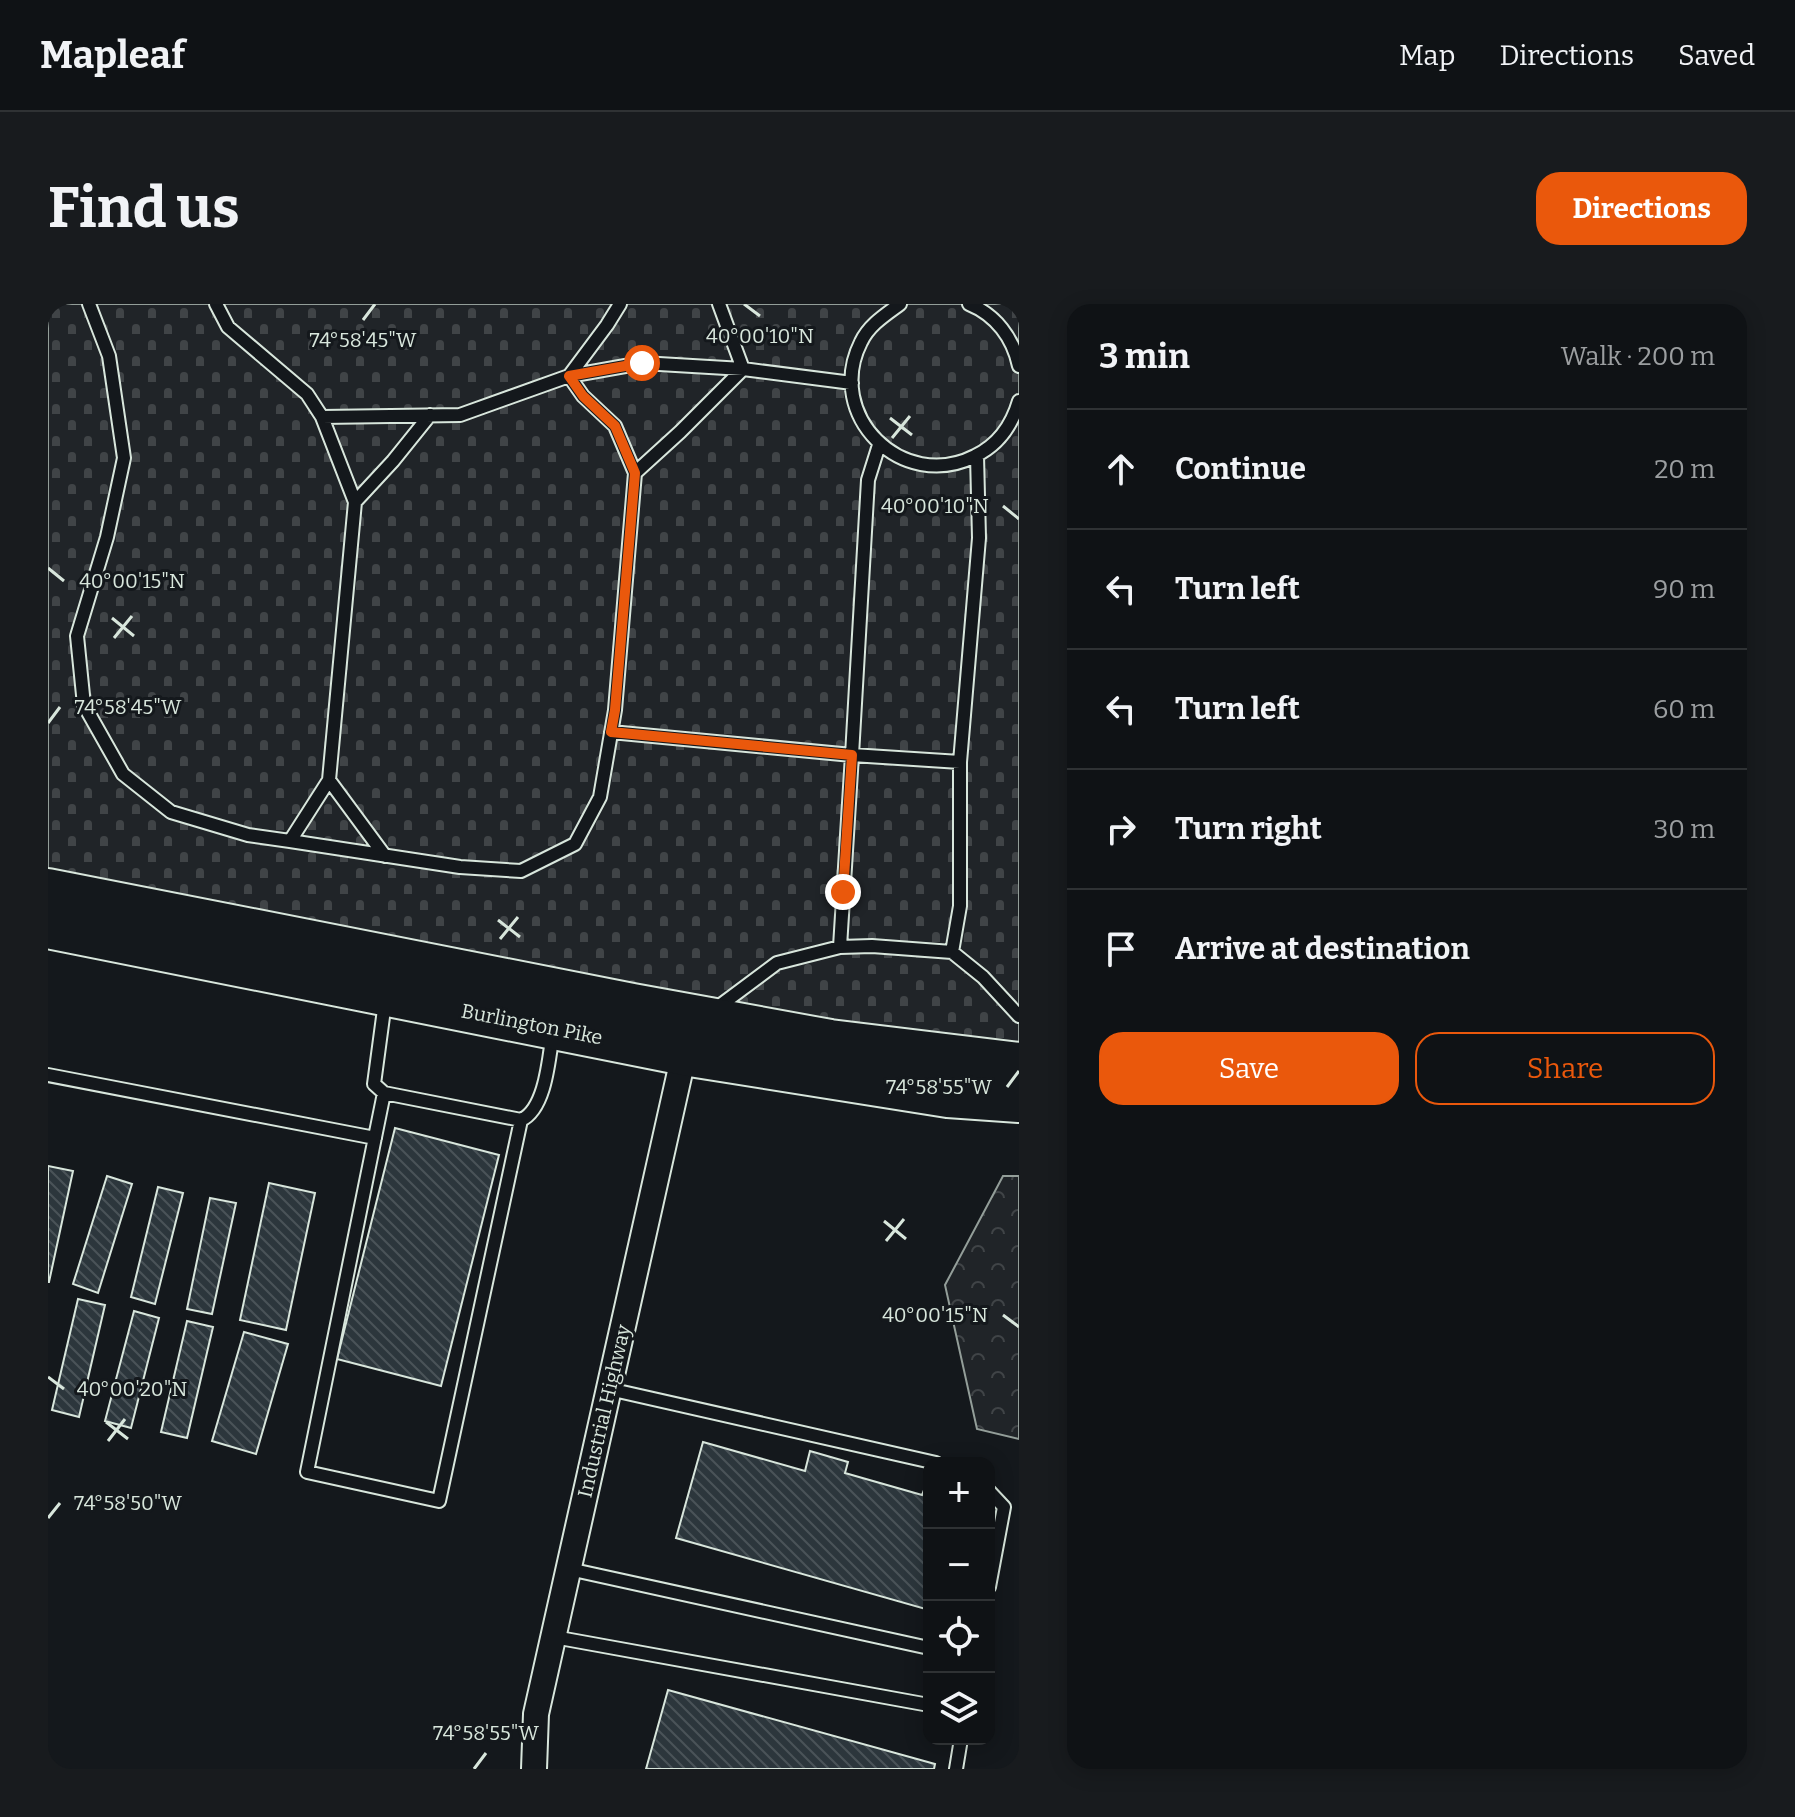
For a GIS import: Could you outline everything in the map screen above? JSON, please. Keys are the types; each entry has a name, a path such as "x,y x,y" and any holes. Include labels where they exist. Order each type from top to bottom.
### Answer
{"highway":[{"name":"Burlington Pike","path":"48,890 948,1096 1019,1101"},
{"name":"Burlington Pike","path":"48,927 554,1028 830,1041 1019,1064"}],"street":[{"name":"Industrial Highway","path":"534,1769 536,1714 693,1036"}],"lane":[{"path":"89,304 109,356 124,458 107,537 77,636 84,705 123,774 171,812 248,835 385,856 460,867 521,871 575,844 600,797 615,710 635,473 615,426 583,396 569,376"},
{"path":"216,304 228,327 307,394 322,417 355,502 329,780 290,841"},
{"path":"569,376 620,304"},
{"path":"719,304 743,369"},
{"path":"969,304 1001,326 1015,349 1019,366"},
{"path":"991,318 993,304"},
{"path":"893,307 878,319 861,340 852,366 852,395 861,422 879,445 904,460 932,467 961,464 987,451 1007,430 1019,401"},
{"path":"322,417 460,415 569,376 642,363 743,369 852,383"},
{"path":"635,473 743,369"},
{"path":"355,502 430,415"},
{"path":"840,947 868,480 879,445"},
{"path":"952,952 960,906 960,762 979,538 977,455"},
{"path":"611,732 960,762"},
{"path":"329,780 385,856"},
{"path":"693,1036 777,963 840,947 872,946 952,952 983,977 1019,1016"},
{"path":"387,995 374,1084 384,1093 521,1120 530,1116 537,1105 547,1071 554,1028"},
{"path":"48,1075 375,1138"},
{"path":"384,1093 307,1472 439,1501 521,1120"},
{"path":"609,1389 923,1460"},
{"path":"995,1497 1004,1507 995,1555"},
{"path":"569,1569 923,1647"},
{"path":"554,1637 923,1704"},
{"path":"956,1769 960,1745"}],"green space":[{"path":"48,304 1019,304 1019,1064 48,890"},
{"path":"1003,1176 1019,1176 1019,1439 977,1429 945,1285"}],"building":[{"path":"395,1128 499,1155 441,1386 337,1359"},
{"path":"48,1166 73,1171 49,1282 48,1282"},
{"path":"107,1176 132,1184 98,1293 73,1284"},
{"path":"269,1183 315,1193 286,1330 240,1320"},
{"path":"158,1187 183,1193 155,1304 131,1297"},
{"path":"210,1198 236,1203 212,1314 187,1309"},
{"path":"78,1299 105,1305 79,1417 52,1410"},
{"path":"134,1311 159,1318 131,1428 105,1421"},
{"path":"187,1321 213,1327 187,1438 161,1432"},
{"path":"244,1332 288,1344 256,1454 212,1441"},
{"path":"703,1442 805,1471 810,1451 848,1462 845,1473 922,1495 923,1492 923,1608 676,1538"},
{"path":"668,1690 935,1764 934,1769 646,1769"}],"route":[{"path":"642,363 569,376 583,396 615,426 635,473 611,732 852,755 843,892"}]}
